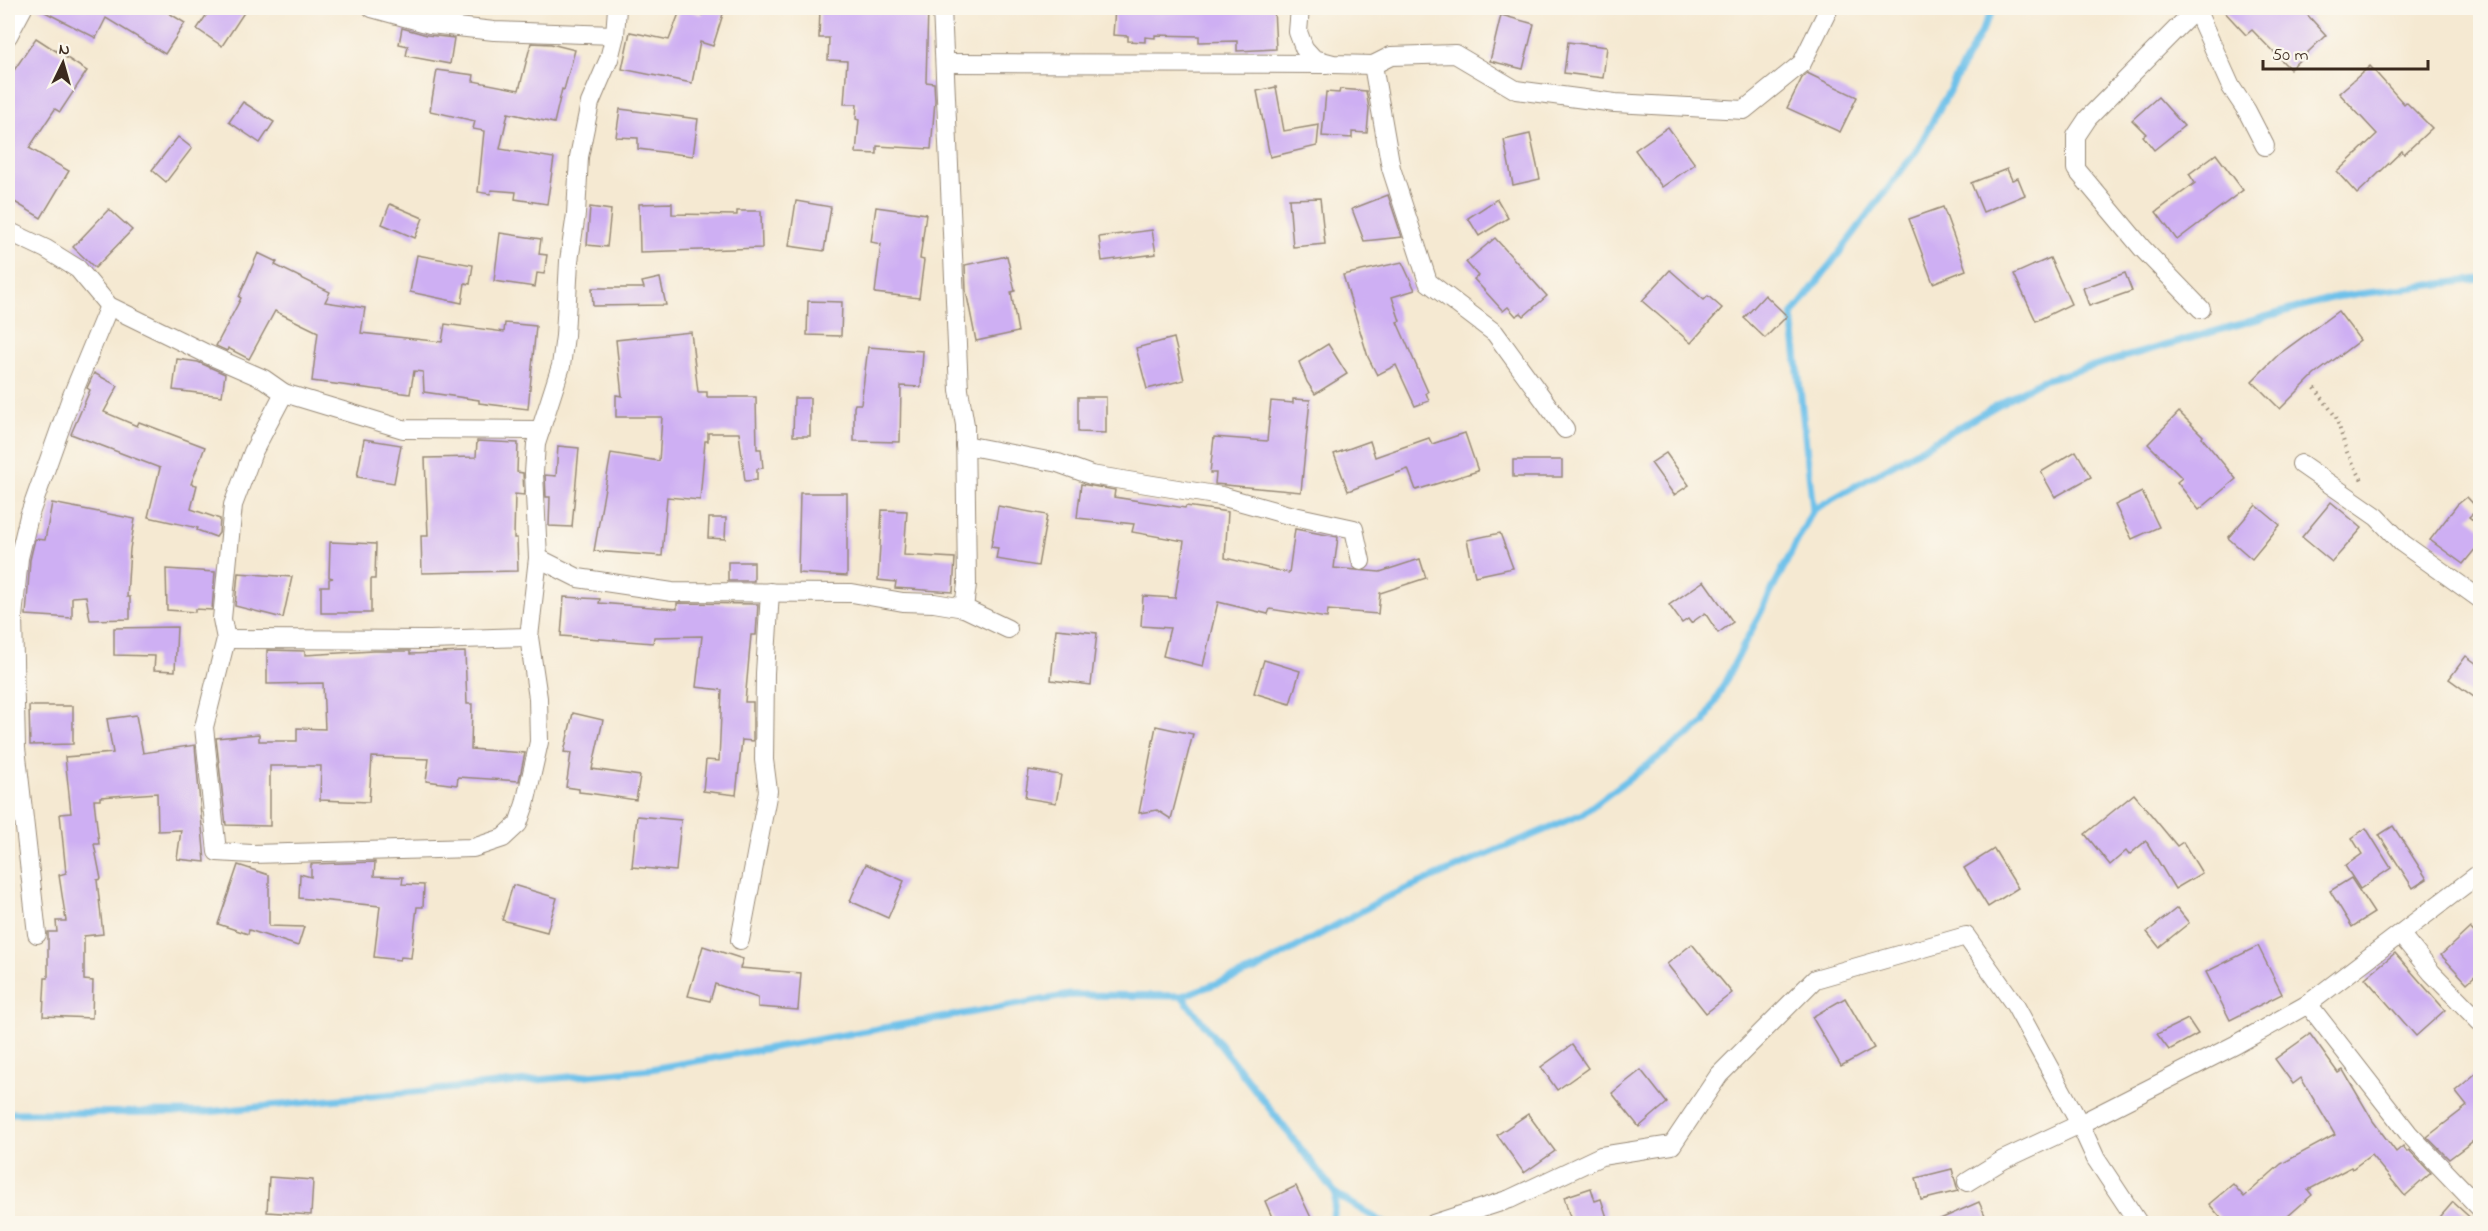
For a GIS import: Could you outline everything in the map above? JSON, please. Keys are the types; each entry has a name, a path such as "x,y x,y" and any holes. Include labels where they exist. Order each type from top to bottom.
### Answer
{"street":[{"path":"8,36 23,8"},
{"path":"372,8 430,24 494,31 615,35"},
{"path":"284,393 253,452 233,505 222,619 226,639 204,727 217,852 252,854 473,848 503,838 518,824 525,804 539,742 538,698 529,637 538,558 534,473 536,444 561,366 569,261 576,214 579,158 590,103 609,59 615,35 617,8"},
{"path":"942,8 959,390 965,425 967,584 964,608"},
{"path":"1300,8 1298,32 1304,48 1314,59 1333,64"},
{"path":"945,63 1373,65 1391,56 1455,54 1516,90 1615,104 1744,110 1802,63 1830,8"},
{"path":"2201,309 2142,248 2076,169 2076,136 2088,118 2196,8 2231,87 2247,111 2265,146"},
{"path":"1373,65 1391,168 1428,282 1495,333 1565,429"},
{"path":"8,231 46,249 78,269 109,306 264,379 284,393 403,429 541,430"},
{"path":"37,934 16,748 10,617 19,558 29,516 71,398 109,306"},
{"path":"965,445 1058,463 1091,475 1221,496 1285,514 1354,529 1361,561"},
{"path":"2301,464 2377,518 2402,543 2481,599"},
{"path":"538,558 578,578 645,590 852,593 903,602 934,603 964,608 1008,629"},
{"path":"740,940 768,791 764,760 765,673 770,592"},
{"path":"226,639 430,640 529,637"},
{"path":"1967,1182 2002,1160 2080,1124 2308,1005 2481,873"},
{"path":"1433,1224 1510,1199 1601,1156 1672,1145 1719,1075 1815,979 1966,936 2015,1005 2080,1124 2096,1159 2139,1224"},
{"path":"2401,936 2432,973 2481,1022"},
{"path":"2308,1005 2409,1134 2481,1208"}],"path":[{"path":"2315,388 2336,417 2347,452 2369,492"}],"building":[{"path":"37,8 161,8 185,23 165,54 106,18 96,38"},
{"path":"211,8 247,8 222,46 197,29"},
{"path":"681,8 702,15 703,9 723,14 713,46 700,42 692,83 622,69 630,32 669,40"},
{"path":"820,8 928,8 926,82 934,83 935,101 931,149 877,146 877,154 856,153 859,120 856,119 857,104 844,104 847,61 828,60 829,38 819,38"},
{"path":"1115,8 1274,8 1276,49 1237,51 1237,41 1199,42 1199,36 1155,35 1155,38 1145,37 1145,42 1128,41 1128,36 1113,35"},
{"path":"2221,8 2301,8 2326,35 2290,69 2252,30 2246,35"},
{"path":"1501,15 1534,24 1523,69 1490,61"},
{"path":"402,28 427,35 454,38 450,64 406,56 408,46 399,44"},
{"path":"36,38 87,71 60,112 55,109 29,148 69,171 41,218 8,198 8,79"},
{"path":"1568,42 1607,47 1603,78 1564,73"},
{"path":"531,43 551,44 575,50 554,123 508,113 500,149 554,158 547,204 515,199 516,192 491,190 490,194 478,192 484,131 473,129 475,121 430,111 437,70 474,75 473,81 519,90"},
{"path":"2370,66 2404,104 2406,102 2432,128 2404,154 2402,151 2357,194 2337,172 2377,134 2339,93"},
{"path":"1807,73 1857,97 1840,132 1787,108 1802,78"},
{"path":"1276,87 1284,131 1319,125 1317,146 1270,157 1257,91"},
{"path":"1340,89 1366,91 1369,109 1367,133 1352,132 1352,138 1322,136 1326,92 1339,93"},
{"path":"2158,97 2184,126 2154,150 2143,136 2146,134 2132,120"},
{"path":"243,102 274,122 260,143 229,122"},
{"path":"620,109 698,119 693,156 638,149 638,138 616,137"},
{"path":"1668,127 1695,164 1662,187 1635,150"},
{"path":"1530,134 1540,179 1513,185 1504,140"},
{"path":"178,137 192,148 166,182 152,170"},
{"path":"2216,154 2243,190 2177,240 2156,212 2195,183 2189,174"},
{"path":"2007,169 2012,180 2018,178 2025,195 1983,212 1971,183"},
{"path":"1388,195 1402,237 1364,241 1352,209"},
{"path":"1320,198 1325,244 1293,247 1289,199"},
{"path":"1497,199 1508,218 1479,236 1468,218"},
{"path":"796,201 831,207 824,251 789,246"},
{"path":"672,203 672,214 737,215 737,211 761,211 762,248 640,252 639,204"},
{"path":"390,204 423,218 415,238 382,224"},
{"path":"590,207 611,210 607,247 587,245"},
{"path":"876,207 926,214 920,259 924,260 919,298 875,293 881,244 871,242"},
{"path":"1943,207 1966,270 1933,283 1909,219"},
{"path":"109,209 132,230 95,268 73,247"},
{"path":"1152,230 1156,254 1102,261 1099,237"},
{"path":"500,233 541,239 539,254 547,255 544,274 537,273 535,287 494,281"},
{"path":"1495,238 1547,296 1524,316 1521,313 1516,316 1508,307 1503,311 1474,279 1478,276 1466,262"},
{"path":"258,253 277,262 275,265 330,292 325,302 365,308 361,333 442,342 445,324 504,332 505,323 536,326 528,409 479,403 479,400 424,392 423,372 414,371 410,394 312,381 318,332 275,311 249,359 228,348 227,351 216,346 241,298 239,297"},
{"path":"417,255 473,265 470,284 465,283 462,303 410,292"},
{"path":"1007,256 1015,291 1011,292 1018,332 976,341 966,291 965,265"},
{"path":"2050,258 2071,304 2036,321 2014,274"},
{"path":"1402,262 1415,290 1392,297 1400,321 1397,322 1428,392 1426,393 1429,401 1415,406 1396,365 1377,375 1368,357 1343,275"},
{"path":"1670,270 1704,300 1708,296 1722,308 1691,343 1642,301"},
{"path":"2125,273 2132,291 2089,306 2083,288"},
{"path":"660,278 666,305 593,306 592,288 644,288 642,282"},
{"path":"1765,295 1787,316 1765,338 1744,318"},
{"path":"808,301 842,302 841,336 807,335"},
{"path":"2338,311 2360,340 2314,375 2280,409 2252,381 2278,355"},
{"path":"691,332 698,392 707,392 707,397 756,397 757,449 761,449 763,468 757,469 757,480 745,481 739,433 708,433 708,441 705,441 700,500 667,497 662,556 594,551 611,453 659,461 662,417 616,417 616,395 622,396 616,340"},
{"path":"1174,338 1184,380 1147,389 1136,348"},
{"path":"1328,344 1347,374 1315,394 1299,362"},
{"path":"868,347 923,351 921,387 901,386 900,442 854,441 854,407 855,404 861,404"},
{"path":"177,359 198,362 225,374 222,396 173,390"},
{"path":"94,373 118,386 104,412 137,426 139,422 205,447 191,484 197,485 191,509 220,519 219,533 216,537 197,530 198,528 148,517 160,468 71,434 90,390 87,388"},
{"path":"1078,397 1106,397 1106,433 1078,432"},
{"path":"794,398 810,398 810,436 793,436"},
{"path":"1293,399 1310,400 1301,492 1215,484 1216,473 1210,473 1214,437 1267,441 1271,401 1293,403"},
{"path":"2179,412 2203,436 2202,438 2236,479 2199,510 2177,482 2182,478 2148,444"},
{"path":"1465,433 1478,471 1416,490 1408,469 1348,491 1334,454 1370,441 1375,457 1429,438 1432,444"},
{"path":"364,439 401,445 394,483 357,477"},
{"path":"477,441 518,443 517,472 523,473 524,495 515,494 514,538 517,538 518,571 422,573 421,536 428,536 425,458 476,457"},
{"path":"558,446 579,448 572,527 549,526 550,497 546,497 545,475 556,476"},
{"path":"2076,451 2091,477 2055,497 2041,472"},
{"path":"1666,453 1689,485 1674,495 1651,463"},
{"path":"1513,460 1562,460 1562,477 1513,477"},
{"path":"1081,484 1115,490 1114,497 1228,512 1225,558 1289,573 1295,529 1338,537 1334,568 1380,572 1420,559 1426,578 1380,593 1378,614 1328,610 1327,618 1270,609 1268,614 1218,602 1203,666 1163,656 1170,628 1141,626 1143,596 1175,598 1184,541 1132,532 1134,524 1077,518"},
{"path":"2142,492 2159,527 2132,539 2115,505"},
{"path":"800,493 847,493 847,576 798,573"},
{"path":"2467,497 2478,509 2469,517 2481,527 2481,542 2463,564 2430,540 2457,505"},
{"path":"2331,502 2362,528 2332,562 2302,537"},
{"path":"52,503 135,519 130,549 127,597 130,597 130,619 90,620 86,596 72,597 72,618 26,615 30,560 35,539 45,540"},
{"path":"2256,505 2280,525 2252,559 2228,538"},
{"path":"998,506 1047,515 1038,566 996,559 998,548 991,547"},
{"path":"882,510 907,511 904,555 955,558 953,592 895,588 896,582 878,580"},
{"path":"709,518 726,518 725,539 708,538"},
{"path":"1500,533 1513,568 1475,576 1467,540"},
{"path":"330,542 376,544 375,579 371,579 371,613 321,613 321,586 329,586 329,579 333,578 329,577"},
{"path":"728,562 754,562 754,581 728,581"},
{"path":"166,569 215,572 212,610 195,609 195,612 167,610"},
{"path":"238,573 292,577 283,618 235,606"},
{"path":"1704,581 1733,622 1718,633 1705,613 1691,623 1688,619 1682,623 1669,605"},
{"path":"564,597 600,599 599,603 677,609 677,603 758,604 756,635 751,635 745,702 753,702 753,741 742,740 736,795 703,791 706,760 719,761 722,690 696,687 702,636 654,637 653,643 561,636"},
{"path":"177,627 175,671 154,670 155,656 114,655 114,628"},
{"path":"1056,629 1097,633 1091,685 1051,680"},
{"path":"267,650 305,651 305,655 373,651 410,651 410,654 465,652 467,704 472,704 471,749 525,753 519,781 458,777 457,785 426,781 429,759 372,757 369,802 320,800 321,766 270,766 270,826 226,825 216,738 259,734 259,741 297,741 297,728 325,729 323,683 267,684"},
{"path":"2466,656 2481,667 2481,702 2449,679"},
{"path":"1264,660 1300,671 1290,704 1254,693"},
{"path":"29,706 73,706 73,744 30,745"},
{"path":"573,713 603,720 592,769 640,776 636,800 579,792 579,789 566,787 571,753 564,752"},
{"path":"136,715 143,753 195,745 205,862 177,859 181,830 158,831 157,793 100,797 100,800 94,800 99,844 94,844 101,879 97,880 103,934 84,936 84,980 93,981 92,1018 43,1016 45,978 48,978 48,932 57,932 56,921 66,921 59,875 66,873 60,814 71,813 65,757 113,753 107,719"},
{"path":"1156,726 1193,734 1171,819 1157,810 1139,813"},
{"path":"1029,770 1061,775 1056,803 1025,798"},
{"path":"2134,794 2177,846 2183,842 2202,873 2175,889 2146,841 2129,855 2126,851 2110,865 2085,834"},
{"path":"637,816 681,820 676,871 632,867"},
{"path":"2393,826 2427,879 2413,888 2379,835"},
{"path":"2366,828 2391,868 2360,889 2345,866 2362,854 2352,838"},
{"path":"1994,849 2018,888 1988,907 1964,868"},
{"path":"375,862 374,876 403,877 402,884 424,885 423,907 417,907 411,958 401,957 400,960 374,957 380,906 299,898 300,874 311,877 311,864"},
{"path":"866,864 904,881 888,918 850,901"},
{"path":"238,865 269,875 269,926 304,927 298,946 249,930 248,934 218,924"},
{"path":"2351,878 2374,913 2352,927 2330,891"},
{"path":"513,885 557,898 547,932 502,920"},
{"path":"2177,908 2189,923 2159,947 2147,932"},
{"path":"2470,928 2481,940 2481,970 2467,983 2441,955"},
{"path":"1692,944 1732,993 1706,1013 1667,964"},
{"path":"703,946 743,959 740,968 801,973 798,1010 758,1007 758,998 715,984 710,1001 688,996"},
{"path":"2258,946 2282,994 2230,1020 2206,972"},
{"path":"2395,953 2445,1010 2416,1036 2365,978"},
{"path":"1845,998 1874,1048 1841,1066 1812,1017"},
{"path":"2188,1019 2198,1034 2169,1050 2157,1034"},
{"path":"2310,1034 2338,1073 2343,1070 2373,1121 2396,1152 2403,1146 2431,1173 2405,1196 2371,1155 2352,1169 2351,1167 2308,1190 2312,1195 2279,1224 2226,1224 2209,1204 2233,1184 2244,1197 2281,1164 2335,1135 2301,1078 2293,1084 2275,1059"},
{"path":"1572,1045 1588,1068 1557,1090 1541,1067"},
{"path":"2481,1069 2481,1135 2449,1159 2427,1137 2467,1106 2455,1091"},
{"path":"1641,1070 1667,1103 1639,1127 1612,1093"},
{"path":"1528,1114 1555,1151 1524,1173 1497,1135"},
{"path":"1952,1169 1958,1191 1921,1200 1916,1178"},
{"path":"269,1177 313,1180 311,1215 267,1212"},
{"path":"1296,1186 1314,1224 1275,1224 1265,1201"},
{"path":"1591,1188 1595,1201 1601,1199 1609,1224 1572,1224 1564,1197"},
{"path":"1979,1202 1989,1224 1929,1224"},
{"path":"2453,1202 2477,1224 2434,1224"}],"waterway":[{"path":"1813,510 1792,315 1917,150 1994,8"},
{"path":"1182,996 1257,969 1385,898 1582,814 1704,723 1813,510 2040,381 2335,297 2480,279"},
{"path":"8,1113 207,1112 651,1069 1070,995 1182,996 1336,1194 1385,1224"},
{"path":"1332,1224 1336,1194"}]}
